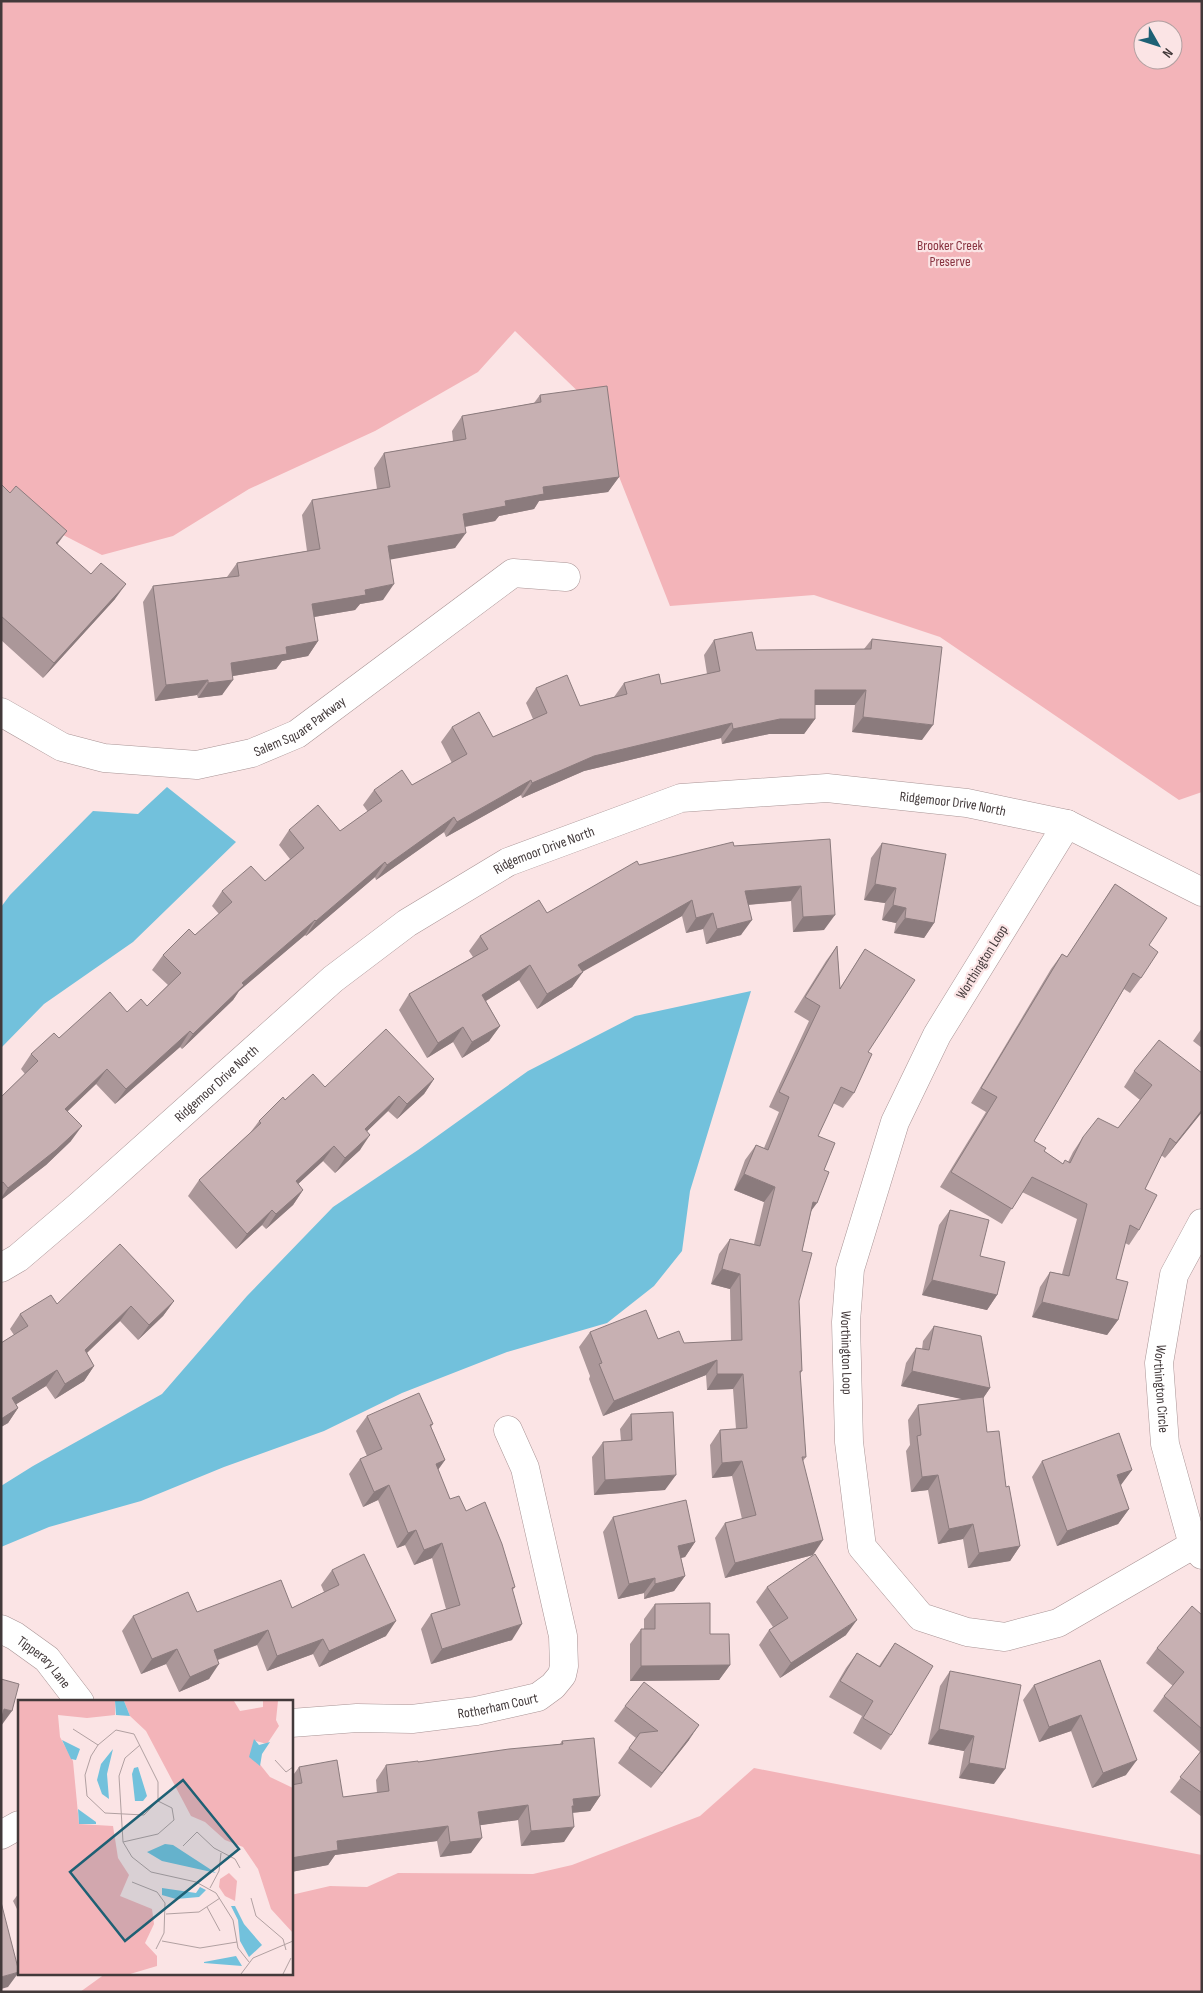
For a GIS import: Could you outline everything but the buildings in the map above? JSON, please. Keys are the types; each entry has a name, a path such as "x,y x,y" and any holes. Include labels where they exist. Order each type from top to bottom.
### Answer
{"street":[{"name":"Salem Square Parkway","path":"1,712 62,746 104,758 197,765 252,753 297,734 513,573 566,577"},
{"name":"Ridgemoor Drive North","path":"1,1268 18,1258 79,1206 333,979 407,923 508,862 681,798 827,788 967,803 1067,824 1202,892"},
{"name":"Worthington Loop","path":"1067,824 933,1044 895,1122 850,1269 846,1322 849,1442 862,1547 921,1617 967,1632 1005,1637 1058,1623 1197,1550"},
{"name":"Worthington Circle","path":"1197,1550 1165,1444 1159,1363 1174,1275 1202,1223"},
{"name":"Rotherham Court","path":"292,1723 357,1718 412,1719 476,1711 538,1697 553,1686 562,1675 564,1666 563,1636 525,1468 508,1430"},
{"name":"Tipperary Lane","path":"1,1629 15,1636 46,1659 78,1700"},
{"path":"1,1835 18,1826"}],"green space":[{"name":"Brooker Creek Preserve","path":"1,1 1202,1 1202,792 1179,800 940,637 814,595 670,606 590,403 515,331 478,372 375,431 249,489 173,536 102,555 11,508 1,500"},
{"path":"754,1768 1202,1855 1202,1992 80,1992 102,1976 292,1976 292,1895 330,1886 367,1887 398,1873 533,1874 572,1865 700,1816"}],"water":[{"path":"167,787 236,842 133,942 44,1004 1,1048 1,907 10,895 93,811 138,814"},
{"path":"751,991 690,1191 682,1251 654,1286 607,1323 507,1352 402,1393 324,1431 224,1467 141,1501 49,1527 1,1547 1,1486 162,1394 247,1296 333,1207 418,1150 528,1071 635,1016"}]}
